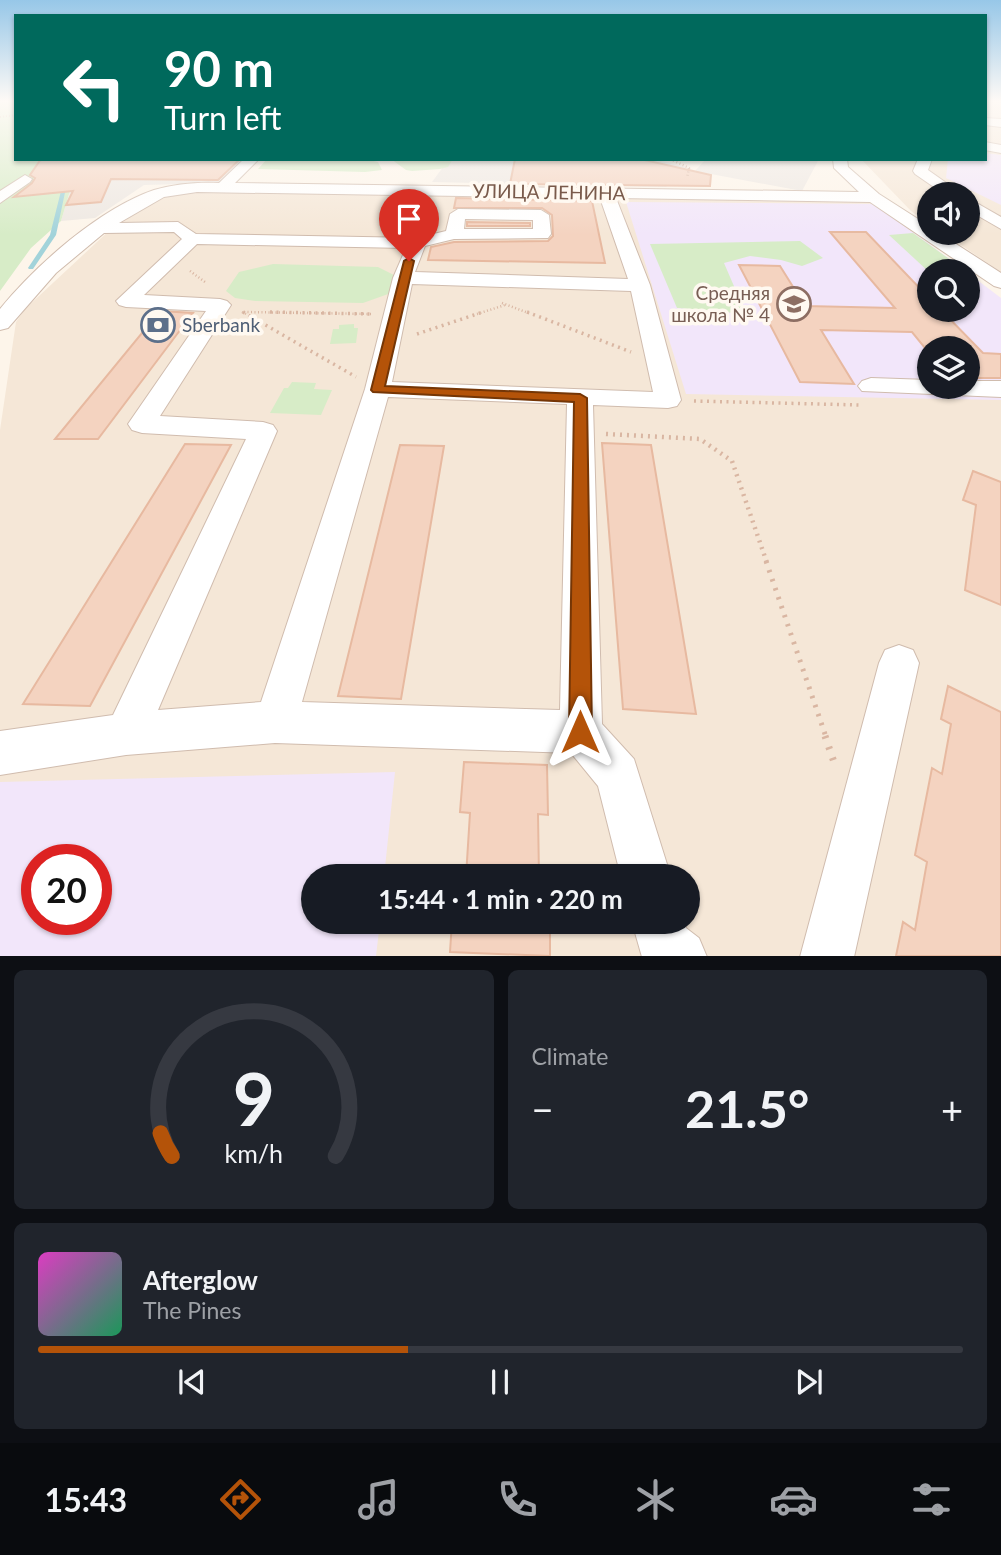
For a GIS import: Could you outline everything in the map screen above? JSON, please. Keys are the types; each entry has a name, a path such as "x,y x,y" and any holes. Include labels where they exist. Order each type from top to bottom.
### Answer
{"street":[{"path":"224,186 250,161"},
{"path":"924,161 920,171 936,182"},
{"path":"802,195 833,171 1001,282"},
{"path":"687,178 775,194"},
{"path":"0,198 25,179"},
{"name":"УЛИЦА ЛЕНИНА","path":"0,323 30,286 101,229 156,195 197,187 874,197"},
{"path":"378,390 581,415 668,400 640,285 606,194"},
{"path":"980,211 1001,224"},
{"path":"101,229 178,227 182,248"},
{"path":"126,734 262,431 142,424 220,304 126,301 182,248 416,243 454,234"},
{"path":"275,722 378,390 403,278 416,243"},
{"path":"403,278 640,285"},
{"path":"867,395 1001,389"},
{"path":"581,415 580,732 618,775 642,864"},
{"path":"827,956 899,663"},
{"path":"0,753 126,734 275,722 580,732"},
{"path":"661,934 664,945 679,956"}],"path":[{"path":"674,161 689,168 687,178"},
{"path":"182,248 213,289"},
{"path":"388,343 568,283"},
{"path":"495,300 659,363"},
{"path":"378,390 241,312 395,314"},
{"path":"668,400 867,395"},
{"path":"581,415 700,439 732,461 857,832"}],"shaded area":[{"path":"987,146 1001,146 1001,272 961,245 980,245 980,182 917,182 917,215 863,161 987,161"},
{"path":"987,153 1001,155 1001,205 980,195 980,182 954,182 946,178 948,161 987,161"},
{"path":"85,161 242,161 219,183 144,185 95,218 61,221 78,164"},
{"path":"448,161 661,161 687,167 666,187 432,182"},
{"path":"704,161 818,161 802,191 695,171"},
{"path":"210,192 872,200 917,235 917,245 930,245 948,259 917,259 917,322 980,322 980,307 1001,301 1001,956 0,956 0,430 16,322 25,309 112,228 160,199 185,193"},
{"name":"Средняя школа № 4","path":"626,202 874,204 917,235 917,245 930,245 950,259 917,259 917,322 980,322 980,282 1001,298 1001,400 948,399 980,399 980,336 917,336 917,398 686,394"},
{"path":"395,772 385,864 301,864 301,934 379,934 376,956 0,956 0,782"}],"green space":[{"path":"0,146 14,146 14,161 85,161 78,164 61,221 31,248 0,291"},
{"path":"265,161 374,161 378,162 382,170 365,172 258,169"},
{"path":"394,161 452,161 448,167 440,169 406,170"},
{"path":"913,233 917,236 917,245 930,245 949,259 917,261 889,235"},
{"path":"800,241 823,258 802,266 750,256 724,263 746,314 677,308 650,244"},
{"path":"273,264 378,267 398,277 391,293 363,303 255,301 235,298 226,291 239,272"},
{"path":"354,324 354,328 358,328 356,343 330,344 333,329 339,329 339,325"},
{"path":"292,382 316,383 314,389 332,390 321,415 270,413 284,388 288,388"}],"building":[{"path":"40,161 238,161 218,180 111,179 101,202 66,205 73,191 14,197 32,183 35,178 30,175"},
{"path":"515,161 649,161 711,175 710,186 510,184"},
{"path":"456,198 592,201 605,263 428,260 431,247 454,242 548,241 553,236 552,215 542,208 454,208"},
{"path":"467,222 530,223 530,226 467,226"},
{"path":"830,232 866,232 917,285 917,322 953,322 966,336 917,336 917,338 912,332 821,330 854,384 800,382 739,265 780,266 805,306 895,308"},
{"path":"160,311 193,313 98,439 55,439"},
{"path":"980,350 983,353 1001,354 1001,378 980,378"},
{"path":"602,443 651,445 696,714 623,709"},
{"path":"185,444 231,445 90,706 23,704"},
{"path":"400,445 444,446 401,699 338,696"},
{"path":"973,471 1001,482 1001,605 965,590 976,505 963,500"},
{"path":"948,686 1001,712 1001,956 896,956 903,922 915,930 927,862 915,855 932,768 942,774 951,724 941,719"},
{"path":"464,762 547,765 548,815 538,814 539,864 467,864 470,813 460,812"},
{"path":"451,934 550,934 550,956 450,952"}],"waterway":[{"path":"31,268 53,235 65,183"}],"place":[{"name":"Средняя школа № 4","path":"794,304"},
{"name":"Sberbank","path":"158,325"}],"route":[{"path":"409,261 378,390 580,398 580,732"}]}
